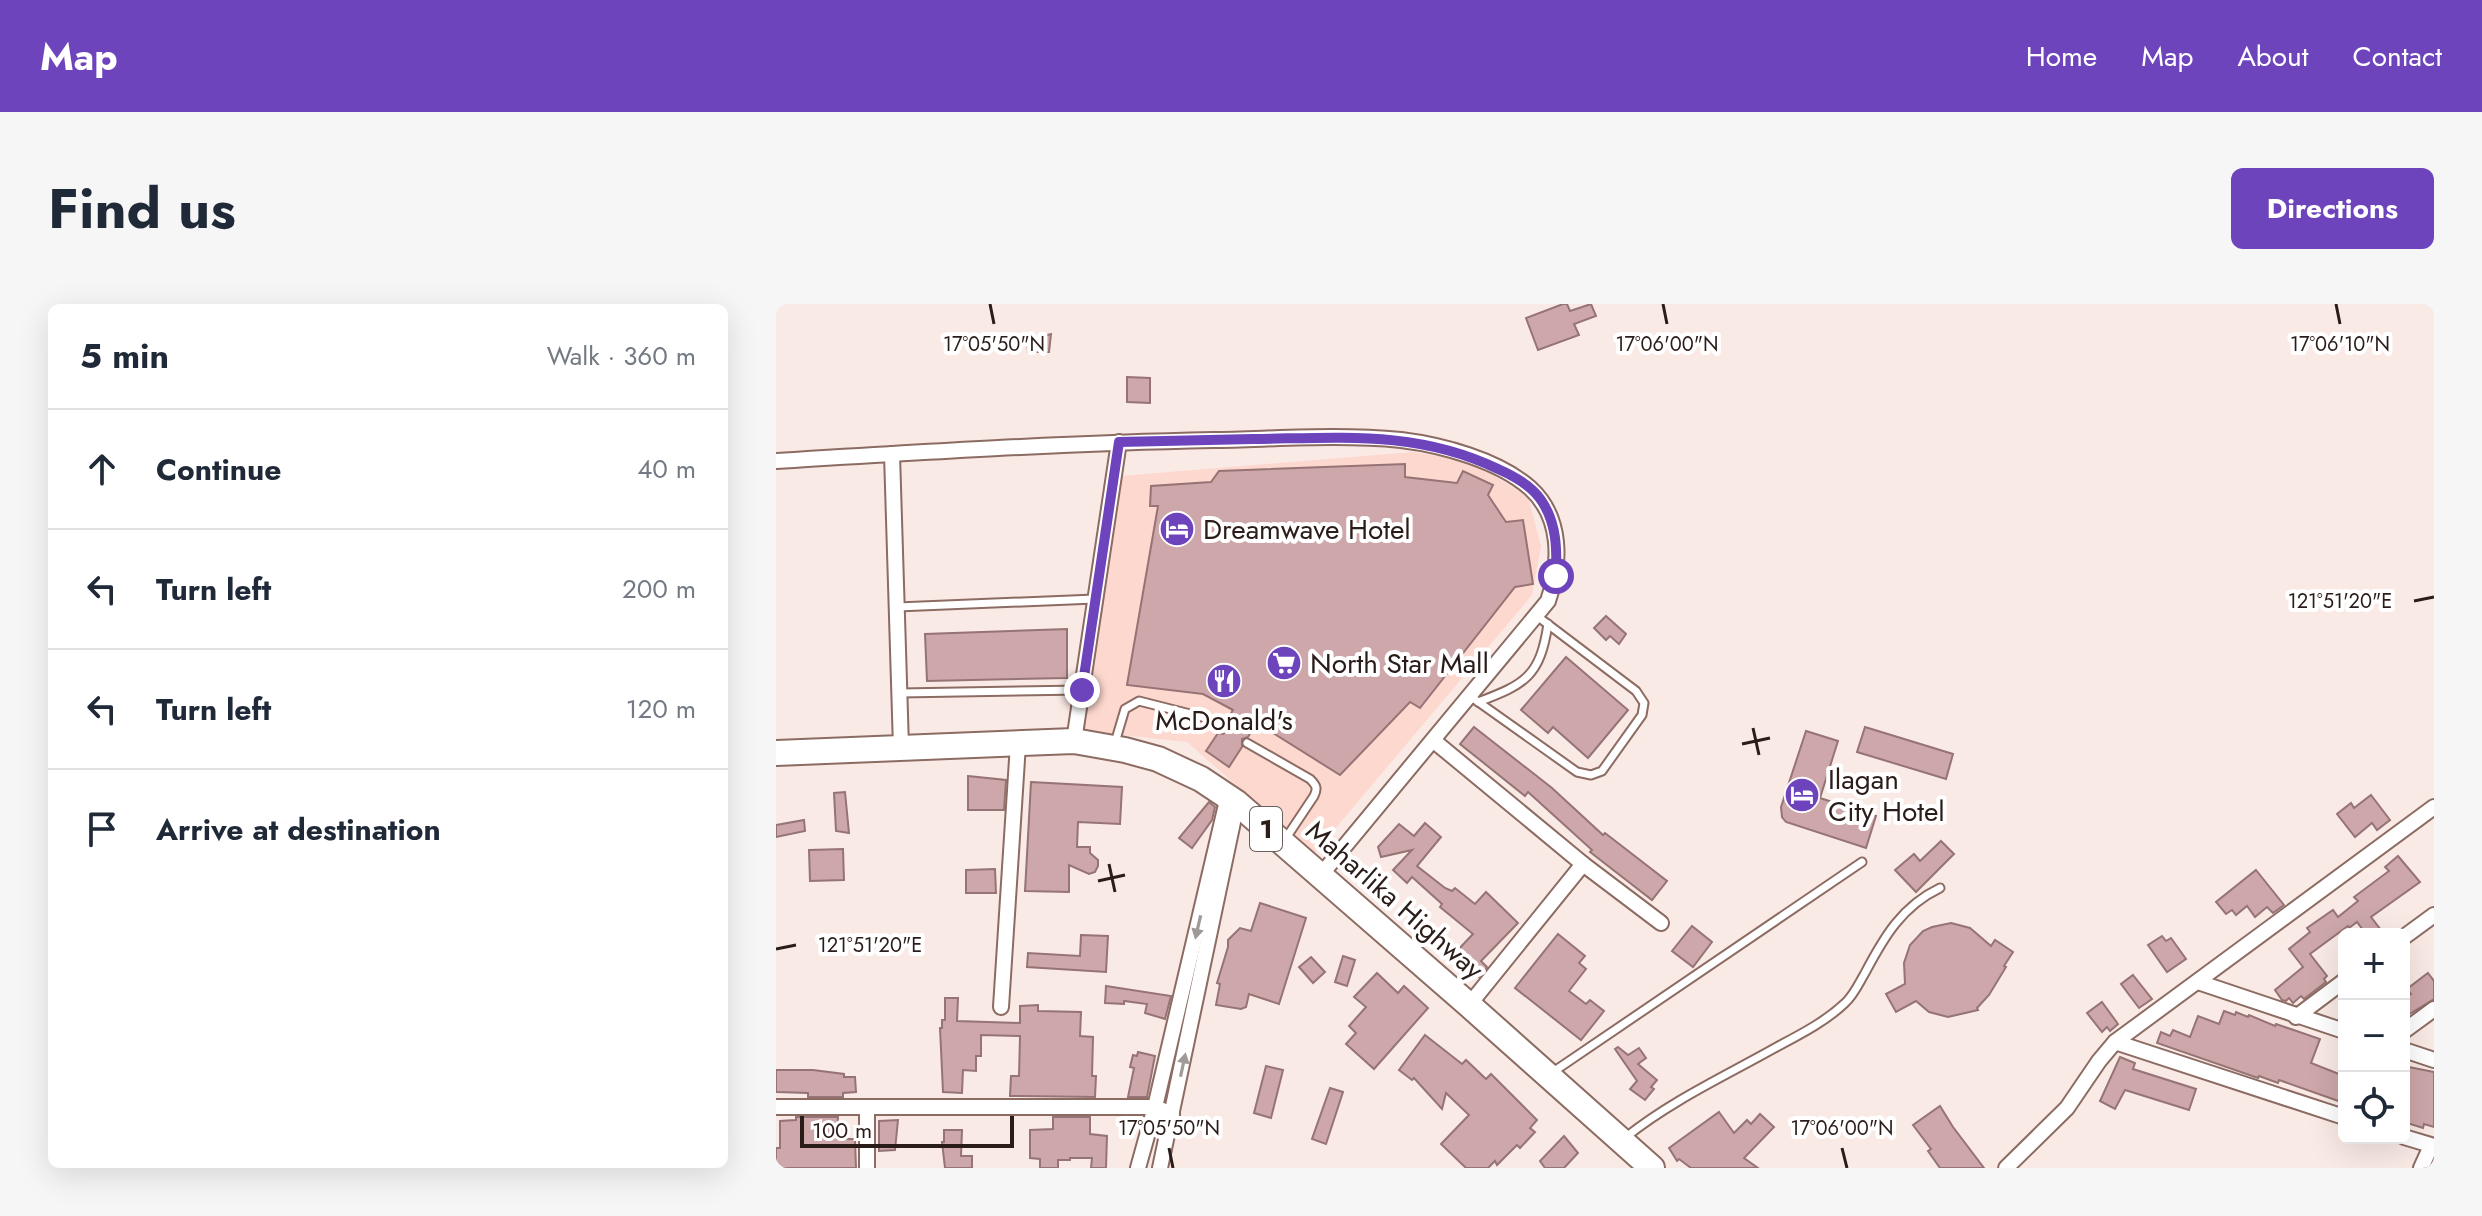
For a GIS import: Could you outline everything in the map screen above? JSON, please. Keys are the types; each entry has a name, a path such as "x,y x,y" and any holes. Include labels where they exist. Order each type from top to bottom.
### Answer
{"highway":[{"name":"Maharlika Highway","path":"776,753 1074,741 1114,747 1158,759 1201,779 1233,800 1283,843 1652,1168"}],"street":[{"path":"776,461 1119,442 1351,438 1402,440 1457,451 1512,475 1529,487 1541,499 1556,534 1556,576 1543,620 1434,741 1320,876"},
{"path":"1074,741 1119,442"},
{"path":"892,454 901,747"},
{"path":"1434,741 1583,864 1661,923"},
{"path":"1001,1007 1018,744"},
{"path":"1138,1168 1233,800"},
{"path":"1160,1168 1233,800"},
{"path":"2006,1168 2067,1108 2115,1042 2434,807"},
{"path":"1469,1005 1583,864"},
{"path":"2410,933 2434,915"},
{"path":"2198,982 2338,1029"},
{"path":"2296,1017 2338,986"},
{"path":"2410,1027 2434,1009"},
{"path":"2115,1042 2338,1115"},
{"path":"2410,1052 2434,1060"},
{"path":"776,1107 1155,1107 1172,1114"},
{"path":"867,1108 867,1168"},
{"path":"2410,1139 2433,1146 2424,1166"}],"lane":[{"path":"897,607 1096,599"},
{"path":"1474,699 1521,683 1537,667 1544,651 1543,620"},
{"path":"1474,699 1577,772 1591,775 1602,771 1642,715 1644,703 1636,691 1543,620"},
{"path":"900,693 1082,690"},
{"path":"1114,747 1125,709 1139,701 1206,718 1221,728"},
{"path":"1247,743 1316,785 1317,791 1283,843"},
{"path":"1549,1075 1862,862"},
{"path":"1622,1141 1681,1099 1816,1025 1845,1003 1855,992 1886,934 1905,911 1940,888"}],"shaded area":[{"name":"North Star Mall","path":"1413,452 1470,461 1528,497 1541,546 1532,595 1314,854 1187,742 1083,731 1120,476"}],"building":[{"path":"1567,304 1570,311 1591,304 1596,316 1574,324 1579,335 1538,350 1526,318"},
{"path":"1051,334 1049,352 1028,352 1027,340"},
{"path":"1127,377 1150,378 1150,403 1127,402"},
{"name":"North Star Mall","path":"1405,464 1405,477 1457,483 1463,471 1493,485 1488,495 1506,522 1523,520 1533,584 1515,587 1420,708 1410,702 1340,775 1257,723 1248,737 1242,739 1242,747 1229,767 1206,751 1218,733 1227,731 1225,723 1233,710 1203,694 1127,685 1158,506 1150,506 1151,486 1211,482 1219,471"},
{"path":"1606,616 1626,634 1619,644 1610,636 1606,640 1594,628"},
{"path":"1067,629 1067,678 927,681 925,634"},
{"path":"1566,657 1628,710 1588,758 1553,727 1548,733 1521,710"},
{"path":"1474,727 1552,788 1603,835 1605,833 1667,881 1652,900 1590,852 1592,850 1528,792 1525,796 1460,744"},
{"path":"1865,727 1953,754 1946,779 1857,752"},
{"path":"1806,731 1838,741 1820,798 1876,816 1866,848 1786,822 1782,817 1781,807"},
{"path":"968,776 1006,780 1004,810 968,810"},
{"path":"1031,782 1122,787 1120,824 1078,822 1077,847 1090,847 1098,866 1095,872 1089,874 1069,865 1069,892 1025,891"},
{"path":"845,792 849,833 836,831 834,793"},
{"path":"2371,795 2390,820 2377,830 2372,823 2355,837 2337,814 2351,803 2354,808"},
{"path":"1209,802 1215,807 1212,820 1192,848 1179,838"},
{"path":"804,820 805,831 776,837 776,825"},
{"path":"1425,823 1441,837 1417,866 1445,888 1452,891 1455,888 1475,904 1486,892 1518,923 1481,961 1487,967 1479,977 1454,954 1473,934 1440,907 1442,904 1412,877 1407,883 1393,870 1412,850 1381,857 1378,847 1399,824 1414,836"},
{"path":"1941,841 1954,854 1916,892 1895,870 1914,854 1920,861"},
{"path":"843,849 844,880 810,881 809,850"},
{"path":"2398,856 2420,882 2371,917 2379,928 2362,928 2357,922 2349,928 2338,928 2338,933 2310,954 2327,976 2324,979 2326,982 2304,999 2301,996 2293,1003 2289,998 2282,1000 2275,990 2303,967 2289,949 2310,932 2307,928 2333,910 2338,917 2358,901 2354,897 2389,871 2385,867"},
{"path":"995,869 996,893 966,893 966,870"},
{"path":"2256,870 2284,905 2273,913 2267,907 2255,917 2247,906 2236,915 2232,910 2226,914 2216,902"},
{"path":"1260,903 1306,918 1279,1004 1249,994 1246,1007 1241,1009 1216,1005 1220,984 1217,983 1228,940 1240,928 1251,931"},
{"path":"1951,923 1970,928 1991,946 1995,940 2013,952 1989,995 1978,1010 1948,1017 1929,1012 1916,1001 1896,1012 1886,994 1905,984 1904,963 1910,945 1923,931"},
{"path":"1692,926 1712,942 1693,967 1672,951"},
{"path":"1558,934 1585,956 1579,963 1586,969 1569,991 1586,1004 1590,1000 1604,1011 1581,1040 1515,988"},
{"path":"1081,935 1108,936 1106,972 1027,967 1028,953 1080,956"},
{"path":"2162,936 2166,941 2171,938 2186,959 2167,972 2148,945"},
{"path":"1343,956 1355,960 1347,986 1335,982"},
{"path":"1311,957 1325,972 1313,983 1299,967"},
{"path":"1377,973 1398,993 1404,986 1428,1008 1374,1069 1346,1044 1356,1033 1349,1026 1366,1007 1354,997"},
{"path":"2428,973 2434,981 2434,999 2410,1014 2411,994 2410,987"},
{"path":"2133,975 2152,999 2139,1008 2121,984"},
{"path":"1106,986 1171,996 1165,1019 1145,1013 1147,1004 1124,1001 1124,1004 1105,1003"},
{"path":"945,998 958,998 957,1021 1020,1023 1020,1006 1038,1005 1038,1011 1081,1012 1080,1036 1093,1037 1095,1097 1010,1096 1011,1076 1019,1076 1020,1036 981,1035 981,1056 976,1056 976,1071 963,1070 962,1093 943,1092 940,1028 942,1020 945,1020"},
{"path":"2102,1002 2118,1024 2110,1031 2107,1027 2102,1032 2087,1013"},
{"path":"2224,1011 2235,1015 2236,1012 2320,1039 2311,1063 2338,1074 2338,1101 2279,1080 2278,1083 2258,1078 2157,1043 2161,1032 2170,1036 2173,1030 2190,1037 2198,1016 2219,1024"},
{"path":"1425,1035 1462,1064 1466,1060 1486,1079 1491,1074 1537,1120 1530,1128 1535,1132 1497,1165 1495,1161 1488,1168 1466,1168 1441,1144 1469,1115 1446,1093 1442,1109 1414,1078 1412,1080 1399,1070"},
{"path":"1618,1047 1628,1055 1639,1048 1646,1058 1638,1064 1657,1080 1645,1100 1630,1089 1637,1081 1615,1049"},
{"path":"1138,1052 1155,1056 1147,1097 1128,1097 1134,1068 1130,1067 1133,1055 1137,1056"},
{"path":"2120,1057 2135,1063 2133,1069 2196,1089 2189,1110 2125,1090 2115,1109 2100,1101"},
{"path":"1266,1066 1283,1070 1271,1118 1254,1113"},
{"path":"2410,1067 2434,1072 2434,1127 2424,1124 2423,1128 2410,1124"},
{"path":"776,1070 813,1070 855,1077 856,1092 843,1093 843,1097 808,1097 808,1093 776,1092"},
{"path":"1330,1088 1343,1092 1326,1144 1312,1139"},
{"path":"1940,1106 1984,1168 1940,1168 1928,1151 1931,1149 1913,1125"},
{"path":"1719,1112 1734,1133 1747,1120 1751,1124 1760,1114 1774,1127 1744,1158 1758,1168 1691,1168 1679,1159 1677,1161 1669,1148"},
{"path":"796,1117 838,1117 837,1139 855,1139 856,1168 776,1168 780,1121 796,1120"},
{"path":"1053,1117 1090,1117 1090,1134 1107,1136 1106,1168 1091,1168 1092,1158 1070,1158 1058,1160 1058,1168 1040,1168 1040,1159 1030,1158 1030,1130 1053,1129"},
{"path":"898,1120 895,1150 879,1151 879,1121"},
{"path":"944,1130 962,1130 961,1156 972,1156 972,1168 945,1168"},
{"path":"1564,1136 1578,1153 1564,1168 1545,1168 1540,1161"}],"place":[{"name":"Dreamwave Hotel","path":"1177,529"},
{"name":"North Star Mall","path":"1284,663"},
{"name":"McDonald's","path":"1224,681"},
{"name":"Ilagan City Hotel","path":"1802,795"}],"route":[{"path":"1082,690 1119,442 1351,438 1402,440 1457,451 1512,475 1541,499 1556,534 1556,576"}]}
